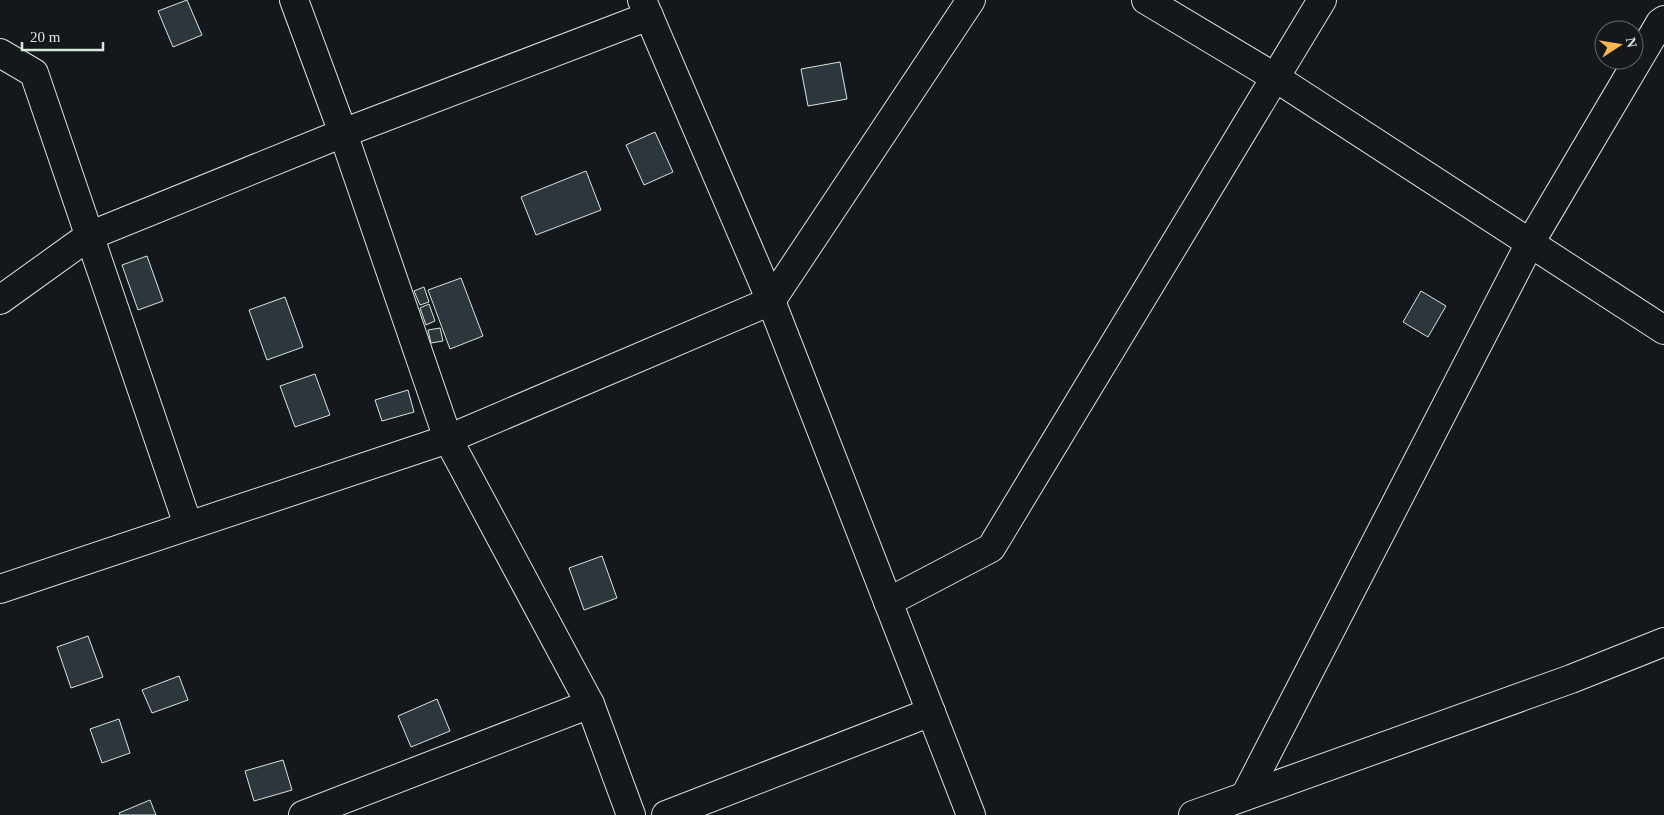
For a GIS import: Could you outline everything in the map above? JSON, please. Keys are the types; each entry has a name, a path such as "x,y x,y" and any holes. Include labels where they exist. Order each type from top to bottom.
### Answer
{"street":[{"path":"294,0 343,133 448,439 590,704 632,815"},
{"path":"0,589 448,439 770,301 971,0"},
{"path":"1146,0 1276,78 1664,330"},
{"path":"888,602 992,548 1322,0"},
{"path":"0,300 89,236 645,8 770,301 971,815"},
{"path":"1245,796 1530,243 1660,23 1664,20"},
{"path":"0,53 34,73 188,525"},
{"path":"1193,815 1571,679 1664,642"},
{"path":"303,815 590,704"},
{"path":"666,815 931,712"}],"building":[{"path":"187,0 202,35 173,47 158,11"},
{"path":"840,62 847,99 808,106 801,69"},
{"path":"655,132 673,172 644,185 626,145"},
{"path":"586,171 601,210 536,235 521,197"},
{"path":"147,256 163,301 138,310 122,265"},
{"path":"461,278 483,336 450,349 428,290"},
{"path":"424,287 429,302 420,305 414,291"},
{"path":"1421,291 1446,306 1428,337 1403,322"},
{"path":"285,297 303,347 267,360 249,310"},
{"path":"429,304 435,321 426,325 420,308"},
{"path":"440,328 443,341 431,343 428,330"},
{"path":"315,374 330,415 295,427 280,386"},
{"path":"408,390 414,412 382,421 375,400"},
{"path":"602,556 617,598 584,610 569,568"},
{"path":"88,636 103,677 71,688 57,647"},
{"path":"179,676 188,700 152,713 142,690"},
{"path":"437,699 450,731 411,747 398,716"},
{"path":"119,719 130,753 102,763 90,729"},
{"path":"283,760 292,790 254,801 245,771"},
{"path":"150,800 156,815 120,815 119,813"}]}
